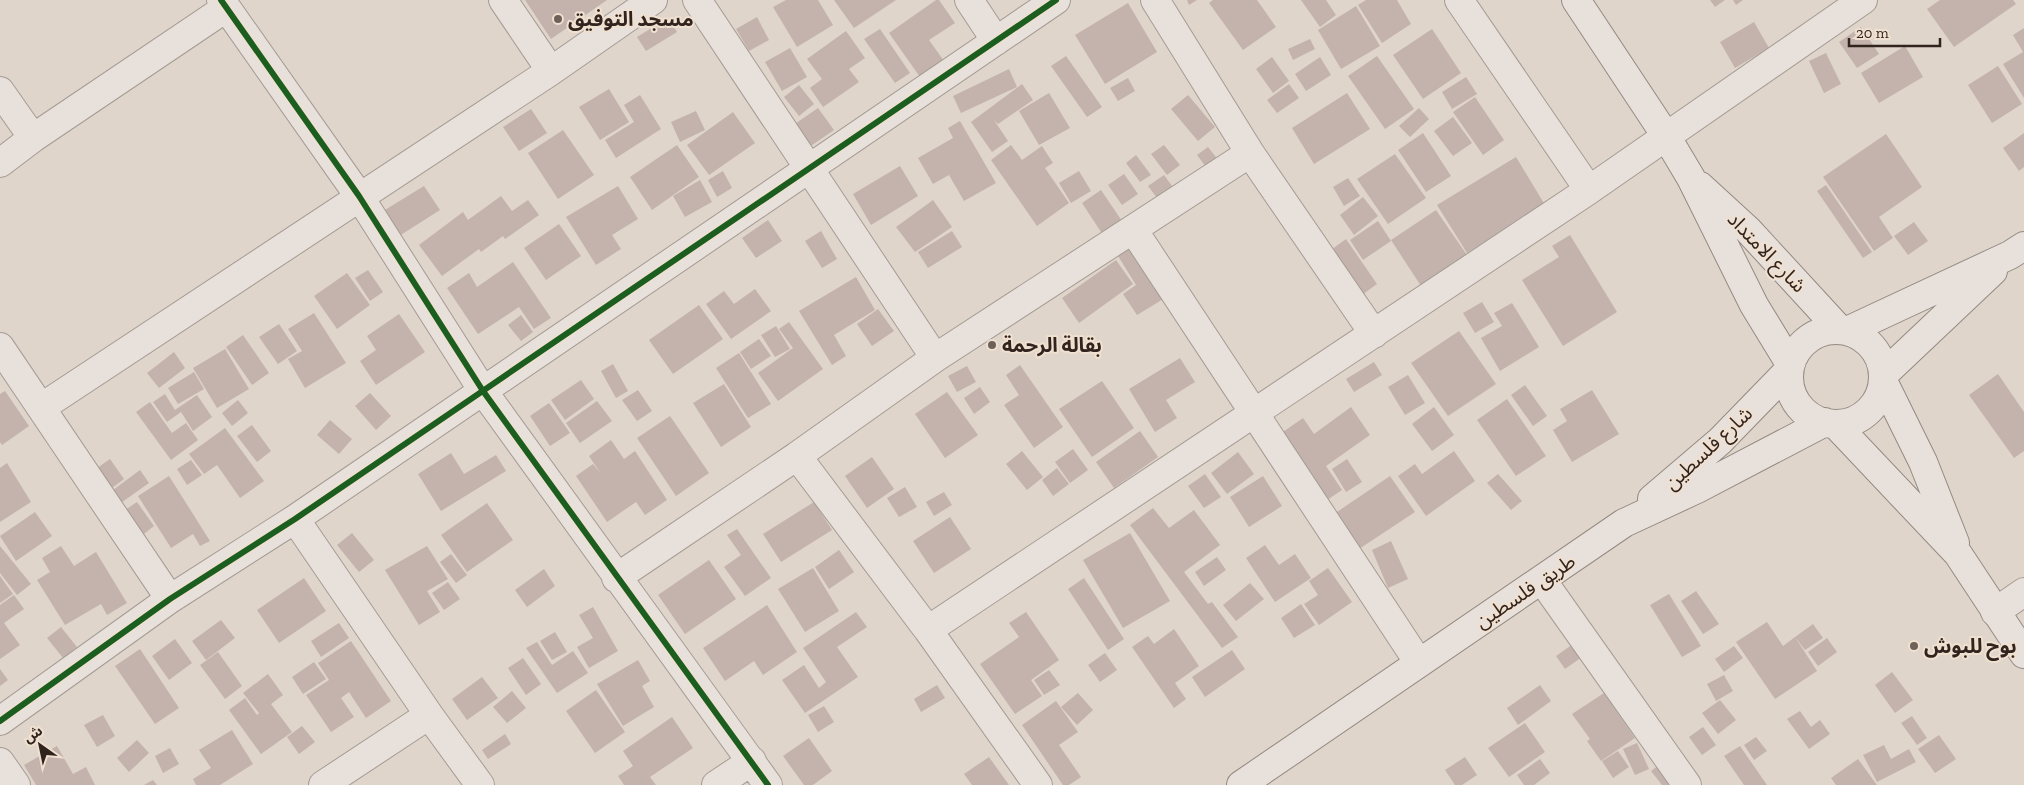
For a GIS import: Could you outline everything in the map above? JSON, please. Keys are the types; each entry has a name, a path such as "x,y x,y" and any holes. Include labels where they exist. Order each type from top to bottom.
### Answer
{"street":[{"path":"503,0 551,71"},
{"path":"42,407 551,71 653,0"},
{"path":"697,0 935,358"},
{"path":"969,0 996,41"},
{"path":"0,721 170,599 295,519 1056,0"},
{"path":"1155,0 1250,153 1374,334"},
{"path":"1459,0 1589,190"},
{"name":"شارع الامتداد","path":"1576,0 1666,136 1691,178 1754,305 1790,367"},
{"path":"928,630 1589,190 1864,0"},
{"path":"0,163 224,4 359,196 483,391 616,578 768,785"},
{"path":"0,91 33,138"},
{"path":"616,578 797,456 935,358 1134,231 1250,153"},
{"name":"شارع الامتداد","path":"1691,178 1748,230 1843,330"},
{"path":"1134,231 1419,664"},
{"path":"1958,554 1830,423 1804,412 1797,403 1788,381 1790,367 1795,354 1810,338 1824,332 1843,330 2017,250"},
{"path":"1830,423 1852,420 1867,412 1880,393 1883,378 2017,250"},
{"path":"1843,330 1868,342 1876,352 1883,378 1923,462 1958,554 2024,654"},
{"path":"0,347 170,599"},
{"name":"شارع فلسطين","path":"1624,523 1720,441 1790,367"},
{"name":"طريق فلسطين","path":"1241,785 1624,523 1830,423"},
{"path":"797,456 928,630 1038,785"},
{"path":"295,519 429,715 480,785"},
{"path":"1542,580 1687,785"},
{"path":"1995,612 2024,592"},
{"path":"323,785 429,715"},
{"path":"716,785 752,761"},
{"path":"0,762 16,785"}],"building":[{"name":"مسجد التوفيق","path":"525,0 607,0 551,39"},
{"path":"786,0 818,0 833,25 797,47 773,7"},
{"path":"834,0 896,0 854,28"},
{"path":"936,0 939,0 955,23 929,40 944,61 920,77 889,33"},
{"path":"1187,0 1197,0 1189,5"},
{"path":"1213,0 1257,0 1276,27 1243,50 1209,3"},
{"path":"1301,0 1326,0 1336,15 1320,27"},
{"path":"1366,0 1397,0 1411,24 1382,43 1358,5"},
{"path":"1710,0 1725,0 1715,7"},
{"path":"1733,0 1743,0 1736,5"},
{"path":"1940,0 2013,0 2016,4 1954,47 1927,9"},
{"path":"1128,3 1157,52 1105,84 1075,35"},
{"path":"1356,6 1380,46 1341,69 1318,30"},
{"path":"757,17 769,40 749,51 736,29"},
{"path":"668,18 677,32 646,51 637,37"},
{"path":"1754,22 1769,48 1735,68 1720,42"},
{"path":"1861,27 1879,54 1857,68 1839,42"},
{"path":"2024,28 2024,98 2003,64 2023,52 2013,35"},
{"path":"880,29 910,73 895,83 864,39"},
{"path":"1432,29 1461,73 1423,99 1393,55"},
{"path":"846,31 865,58 849,69 859,82 823,107 810,88 822,79 807,59"},
{"path":"1310,39 1315,49 1293,60 1288,49"},
{"path":"1905,46 1923,77 1879,103 1861,73"},
{"path":"790,48 807,77 782,91 765,62"},
{"path":"1826,53 1841,84 1824,93 1809,61"},
{"path":"1066,56 1102,107 1087,117 1051,66"},
{"path":"1377,56 1414,109 1385,129 1348,76"},
{"path":"1272,57 1289,81 1273,93 1256,69"},
{"path":"1320,57 1331,75 1306,91 1295,74"},
{"path":"1998,66 2022,104 1992,123 1968,85"},
{"path":"1009,69 1017,87 961,113 953,96"},
{"path":"1466,77 1477,94 1452,109 1442,92"},
{"path":"1128,78 1135,91 1118,101 1110,88"},
{"path":"1022,84 1033,100 998,124 994,120 1008,141 992,152 971,122"},
{"path":"1289,84 1299,98 1277,113 1267,100"},
{"path":"799,85 814,104 799,116 784,97"},
{"path":"609,89 629,122 600,140 579,107"},
{"path":"1049,93 1070,128 1039,145 1019,111"},
{"path":"1347,93 1370,129 1314,164 1292,128"},
{"path":"640,95 661,129 616,158 605,140 634,122 624,105"},
{"path":"1188,95 1215,127 1198,141 1171,109"},
{"path":"1475,97 1504,140 1483,155 1453,112"},
{"path":"818,108 834,130 805,150 789,128"},
{"path":"1419,108 1429,119 1410,137 1399,126"},
{"path":"531,109 547,133 519,151 503,127"},
{"path":"696,111 705,130 680,142 671,122"},
{"path":"733,112 755,143 709,175 687,145"},
{"path":"1453,117 1472,143 1453,156 1434,131"},
{"path":"960,121 996,183 964,201 949,175 933,184 918,158 953,138 948,128"},
{"path":"563,130 594,175 558,199 528,153"},
{"path":"1423,133 1451,176 1426,192 1398,150"},
{"path":"2024,133 2024,167 2019,171 2003,148"},
{"path":"1886,134 1922,187 1879,217 1893,238 1874,251 1823,177"},
{"path":"677,145 699,177 652,210 630,177"},
{"path":"1011,145 1022,160 1042,146 1053,163 1045,168 1069,203 1037,226 991,160"},
{"path":"1164,145 1180,165 1167,175 1151,154"},
{"path":"1208,147 1223,166 1212,175 1197,155"},
{"path":"1395,154 1426,198 1388,224 1357,179"},
{"path":"1136,155 1151,175 1140,182 1126,163"},
{"path":"1516,157 1545,205 1467,253 1437,205"},
{"path":"900,166 918,196 871,225 853,194"},
{"path":"723,171 732,188 717,197 708,180"},
{"path":"1079,171 1091,191 1071,203 1059,183"},
{"path":"1124,174 1138,194 1122,205 1108,185"},
{"path":"1164,175 1178,194 1163,206 1148,186"},
{"path":"1348,178 1360,196 1344,206 1333,187"},
{"path":"700,180 712,202 685,217 673,196"},
{"path":"1826,185 1872,252 1863,258 1817,191"},
{"path":"424,186 440,210 396,238 380,213"},
{"path":"618,186 638,219 612,235 621,249 596,265 566,217"},
{"path":"1101,190 1122,221 1103,235 1082,203"},
{"path":"501,196 512,211 528,200 539,215 505,239 503,236 481,252 479,249 442,276 419,245 463,212 468,220"},
{"path":"1363,197 1378,216 1354,235 1340,215"},
{"path":"933,200 952,227 915,252 896,227"},
{"path":"1436,210 1469,258 1423,289 1391,240"},
{"path":"768,220 782,241 756,258 742,238"},
{"path":"1378,221 1391,241 1363,260 1350,240"},
{"path":"1914,222 1928,241 1908,255 1894,236"},
{"path":"559,224 581,256 546,280 524,248"},
{"path":"821,231 837,259 822,268 805,241"},
{"path":"952,231 962,247 928,268 918,252"},
{"path":"1570,235 1617,312 1563,346 1522,280 1559,257 1552,246"},
{"path":"1346,239 1377,284 1359,297 1328,252"},
{"path":"1133,246 1165,298 1137,315 1123,294 1136,285 1118,256"},
{"path":"1116,260 1133,284 1079,323 1062,298"},
{"path":"513,262 551,318 534,329 519,307 478,334 447,288 469,273 477,287"},
{"path":"368,270 383,292 370,301 355,278"},
{"path":"347,273 370,305 337,329 314,296"},
{"path":"856,277 875,310 834,335 846,356 832,365 799,311"},
{"path":"755,289 771,311 731,339 706,304 724,291 734,304"},
{"path":"1482,302 1494,322 1475,333 1463,313"},
{"path":"1512,303 1539,347 1500,371 1481,338 1502,326 1494,313"},
{"path":"699,305 723,339 673,374 649,340"},
{"path":"878,309 894,331 872,346 857,324"},
{"path":"314,313 346,363 305,388 288,359 302,351 288,329"},
{"path":"399,314 425,352 376,385 360,361 376,350 367,336"},
{"path":"521,315 533,332 521,341 508,325"},
{"path":"789,322 823,369 778,401 758,373 793,348 779,329"},
{"path":"279,324 297,351 278,364 259,337"},
{"path":"776,326 790,349 775,357 761,335"},
{"path":"1459,331 1496,384 1448,416 1411,363"},
{"path":"243,335 269,373 252,385 226,347"},
{"path":"759,339 771,356 751,369 740,352"},
{"path":"225,349 249,389 217,408 193,368"},
{"path":"174,352 185,368 159,388 147,373"},
{"path":"739,353 771,404 748,418 716,368"},
{"path":"1180,358 1195,382 1166,400 1177,418 1155,432 1129,389"},
{"path":"1374,362 1382,375 1354,392 1346,379"},
{"path":"613,364 628,391 616,398 601,371"},
{"path":"1020,365 1063,427 1034,448 1004,405 1019,395 1006,375"},
{"path":"967,366 976,382 957,392 948,376"},
{"path":"194,372 204,389 178,404 168,388"},
{"path":"1998,374 2024,412 2024,451 2014,458 1969,395"},
{"path":"1408,375 1425,403 1405,415 1388,387"},
{"path":"581,380 594,399 565,420 551,400"},
{"path":"1102,381 1134,428 1092,457 1059,409"},
{"path":"724,384 751,427 721,447 693,403"},
{"path":"1525,385 1547,416 1533,426 1511,395"},
{"path":"980,387 990,402 974,414 964,398"},
{"path":"638,390 652,411 637,421 622,400"},
{"path":"1592,390 1619,434 1572,462 1553,430 1567,421 1560,409"},
{"path":"5,391 29,426 2,445 0,442 0,394"},
{"path":"947,392 978,435 945,458 915,414"},
{"path":"370,393 391,416 376,430 355,406"},
{"path":"165,394 175,410 197,395 212,417 193,431 181,412 167,422 153,402"},
{"path":"1507,399 1546,456 1516,476 1477,420"},
{"path":"238,400 248,413 232,426 222,413"},
{"path":"597,401 612,421 580,443 566,423"},
{"path":"150,402 172,433 186,423 198,440 171,460 136,412"},
{"path":"549,403 570,433 550,446 530,416"},
{"path":"1351,407 1370,435 1326,466 1342,490 1327,500 1280,434 1303,418 1314,434"},
{"path":"1434,407 1454,435 1432,451 1412,424"},
{"path":"670,416 709,473 676,496 637,438"},
{"path":"330,420 352,439 339,454 317,435"},
{"path":"252,425 271,451 257,462 237,436"},
{"path":"225,428 264,481 240,498 217,465 204,474 189,454"},
{"path":"1140,431 1158,457 1114,488 1096,462"},
{"path":"611,440 624,459 635,451 667,500 645,515 636,502 607,522 576,476 593,464 601,474 589,456"},
{"path":"1073,449 1088,470 1070,483 1055,462"},
{"path":"1022,451 1043,477 1027,490 1006,464"},
{"path":"1454,451 1475,481 1426,516 1398,476 1415,464 1422,474"},
{"path":"1238,452 1254,474 1227,494 1211,473"},
{"path":"451,453 464,474 496,455 506,471 441,511 418,474"},
{"path":"872,457 894,489 867,508 845,476"},
{"path":"110,459 124,479 104,494 90,473"},
{"path":"1347,459 1362,482 1346,492 1332,469"},
{"path":"191,460 202,475 187,485 177,469"},
{"path":"7,463 31,502 0,522 0,468"},
{"path":"1057,468 1069,484 1053,496 1042,480"},
{"path":"140,470 149,483 118,505 109,493"},
{"path":"1205,474 1221,497 1204,508 1188,486"},
{"path":"1498,474 1522,501 1511,510 1487,483"},
{"path":"169,476 210,541 200,546 193,534 171,548 138,496"},
{"path":"1263,476 1282,506 1249,527 1230,497"},
{"path":"1390,476 1415,512 1359,549 1334,514"},
{"path":"905,487 917,507 899,517 887,498"},
{"path":"944,492 952,505 934,516 926,502"},
{"path":"137,502 154,526 140,537 122,512"},
{"path":"814,502 832,530 781,562 763,534"},
{"path":"487,503 513,540 467,572 441,535"},
{"path":"1153,508 1169,528 1194,510 1220,545 1184,572 1208,604 1212,602 1238,637 1222,648 1130,525"},
{"path":"35,512 52,536 16,561 0,536"},
{"path":"950,517 971,549 934,573 913,541"},
{"path":"737,529 771,578 745,596 724,567 741,555 727,535"},
{"path":"352,533 374,560 359,572 337,545"},
{"path":"1130,533 1170,601 1123,628 1083,560"},
{"path":"1391,541 1408,579 1388,588 1372,550"},
{"path":"1265,545 1279,565 1295,554 1311,578 1275,602 1246,558"},
{"path":"0,546 31,584 17,595 0,573"},
{"path":"61,546 74,566 96,552 127,603 107,615 101,604 65,625 37,580 50,572 42,558"},
{"path":"427,546 448,579 427,591 440,612 419,625 385,570"},
{"path":"839,550 854,572 829,589 815,567"},
{"path":"451,554 467,575 456,583 440,562"},
{"path":"1217,557 1226,570 1204,586 1195,572"},
{"path":"709,560 736,599 685,634 658,595"},
{"path":"813,568 839,611 805,632 778,589"},
{"path":"1328,568 1352,602 1319,625 1304,604 1318,595 1309,581"},
{"path":"544,569 555,586 527,607 515,590"},
{"path":"0,576 13,594 0,603"},
{"path":"304,578 326,611 279,643 257,610"},
{"path":"1084,578 1124,639 1108,650 1068,589"},
{"path":"448,582 460,599 444,610 432,593"},
{"path":"1250,583 1264,599 1236,621 1223,605"},
{"path":"1696,591 1719,624 1703,634 1681,601"},
{"path":"1669,594 1701,646 1682,657 1650,605"},
{"path":"14,595 24,609 4,623 20,645 0,659 0,605"},
{"path":"1301,604 1315,625 1294,638 1281,618"},
{"path":"767,605 797,652 763,675 754,661 725,681 703,648"},
{"path":"593,607 618,651 589,668 577,647 593,638 579,615"},
{"path":"856,612 867,627 837,647 858,677 805,713 782,680 804,665 819,688 826,682 803,648"},
{"path":"1026,612 1059,660 1031,680 1042,696 1015,714 980,664 1019,637 1009,623"},
{"path":"221,620 235,638 206,660 192,641"},
{"path":"1767,622 1783,646 1795,637 1817,671 1775,699 1736,642"},
{"path":"339,623 349,638 321,657 311,641"},
{"path":"1813,624 1823,638 1805,650 1795,637"},
{"path":"61,627 77,647 63,658 47,638"},
{"path":"1174,629 1199,666 1175,683 1186,699 1174,708 1132,647 1148,636 1154,644"},
{"path":"555,632 567,652 552,660 540,641"},
{"path":"1827,638 1837,652 1818,666 1808,652"},
{"path":"175,639 192,663 169,680 152,656"},
{"path":"351,641 391,701 366,718 349,692 341,698 354,717 331,732 306,695 329,680 318,663"},
{"path":"537,642 552,665 573,651 588,673 557,693 526,648"},
{"path":"1573,644 1582,657 1565,669 1556,656"},
{"path":"1734,646 1743,658 1724,672 1715,659"},
{"path":"140,649 179,708 155,724 115,666"},
{"path":"1232,650 1245,669 1205,697 1192,677"},
{"path":"218,652 242,686 225,699 200,665"},
{"path":"1105,653 1117,670 1100,682 1088,665"},
{"path":"523,658 541,684 526,695 508,668"},
{"path":"638,660 650,681 642,686 654,707 623,726 597,684"},
{"path":"314,662 326,679 303,694 292,677"},
{"path":"0,669 8,680 0,686"},
{"path":"1049,670 1060,685 1044,695 1034,680"},
{"path":"1892,672 1913,700 1895,713 1875,685"},
{"path":"268,674 283,695 271,704 292,732 261,754 229,710 245,698 257,715 259,713 243,693"},
{"path":"1724,675 1733,691 1716,701 1707,684"},
{"path":"482,677 498,698 467,720 452,699"},
{"path":"937,685 945,698 921,712 914,699"},
{"path":"1540,685 1551,701 1518,725 1507,708"},
{"path":"596,690 625,732 595,753 566,711"},
{"path":"512,691 526,708 507,723 493,707"},
{"path":"1078,693 1093,710 1077,725 1061,707"},
{"path":"1604,693 1635,738 1601,761 1587,741 1590,739 1572,714"},
{"path":"1720,700 1736,720 1718,734 1702,713"},
{"path":"1056,701 1078,732 1059,745 1081,777 1069,785 1063,785 1022,725"},
{"path":"824,706 834,722 818,732 808,715"},
{"path":"1800,711 1811,727 1820,720 1830,734 1809,749 1787,719"},
{"path":"103,715 115,736 97,747 84,725"},
{"path":"1912,716 1927,738 1917,745 1901,723"},
{"path":"672,717 693,748 650,777 656,785 624,785 618,776 633,766 623,751"},
{"path":"1525,723 1545,752 1509,777 1488,748"},
{"path":"302,726 315,742 299,754 287,737"},
{"path":"1703,727 1716,745 1702,755 1689,737"},
{"path":"232,730 253,764 220,785 196,785 193,779 211,768 199,750"},
{"path":"505,734 511,744 488,759 482,750"},
{"path":"1939,735 1956,759 1935,773 1918,749"},
{"path":"1756,737 1767,751 1754,760 1744,745"},
{"path":"809,738 832,771 813,785 804,785 783,756"},
{"path":"137,740 149,753 129,772 117,758"},
{"path":"1637,743 1649,769 1635,775 1623,749"},
{"path":"1884,745 1891,759 1909,749 1916,762 1877,782 1863,755"},
{"path":"57,746 73,774 86,767 95,785 36,785 24,765"},
{"path":"1740,746 1767,785 1744,785 1724,756"},
{"path":"170,748 179,764 163,773 155,756"},
{"path":"1618,751 1629,767 1613,778 1602,761"},
{"path":"989,757 1009,785 972,785 964,774"},
{"path":"1465,757 1477,775 1462,785 1455,785 1445,770"},
{"path":"1540,759 1550,773 1534,785 1524,785 1517,775"},
{"path":"1858,759 1877,785 1836,785 1831,778"},
{"path":"1663,762 1677,785 1662,785 1651,771"},
{"path":"153,780 157,785 144,785"}],"cycle path":[{"path":"221,0 359,196 483,391 768,785"},
{"path":"0,721 170,599 295,519 1056,0"}],"place":[{"name":"مسجد التوفيق","path":"558,19"},
{"name":"بقالة الرحمة","path":"992,345"},
{"name":"بوح للبوش","path":"1914,646"}]}
